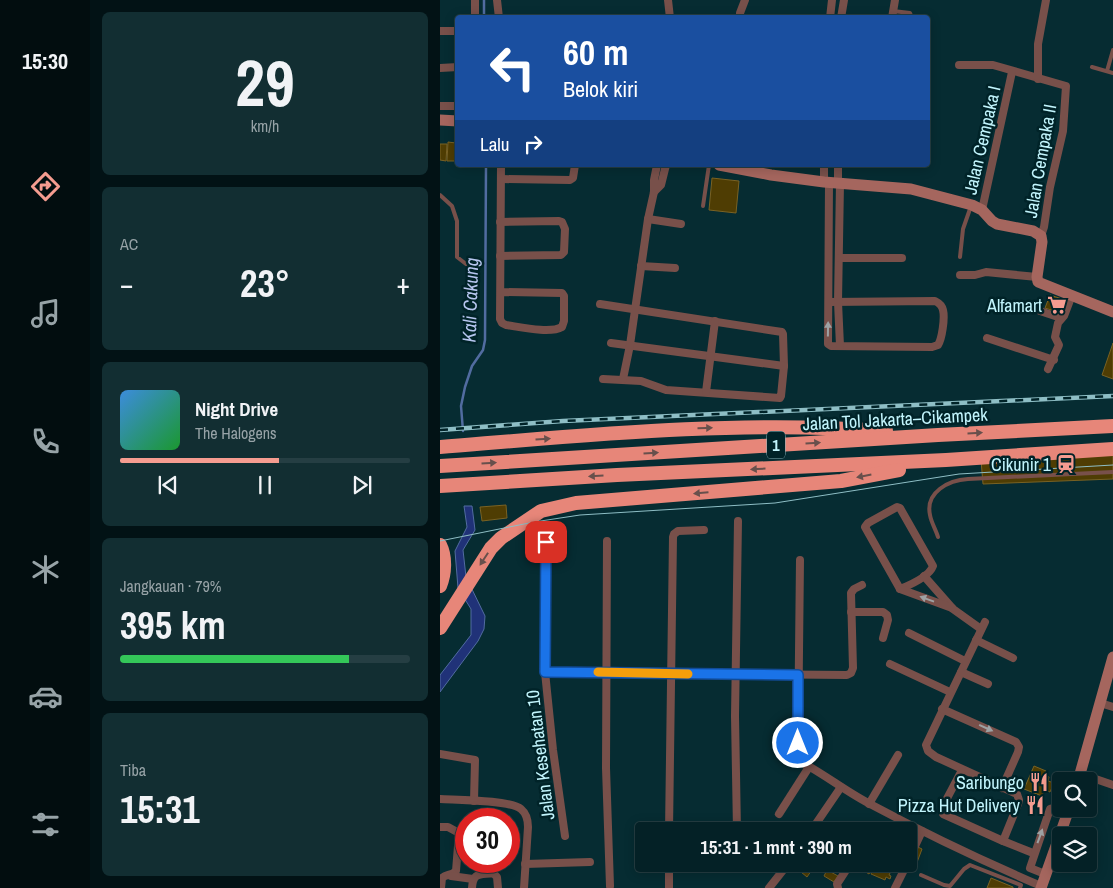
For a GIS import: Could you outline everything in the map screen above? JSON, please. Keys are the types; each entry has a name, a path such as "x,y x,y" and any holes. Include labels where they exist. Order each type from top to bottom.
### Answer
{"highway":[{"name":"Jalan Tol Jakarta–Cikampek","path":"440,466 1113,426"},
{"path":"441,447 698,428 850,428 938,435"},
{"name":"1","path":"440,486 618,475 946,460 1113,449"},
{"path":"440,628 492,548 501,538 541,511 576,503 841,481 946,460"},
{"path":"440,545 444,566 440,586"}],"street":[{"path":"475,0 475,15"},
{"path":"497,0 499,15"},
{"path":"668,0 670,15"},
{"path":"740,15 745,0"},
{"path":"830,15 832,0"},
{"path":"842,15 844,0"},
{"path":"893,14 895,0"},
{"path":"1038,79 1038,44 1046,0"},
{"path":"440,31 455,31"},
{"name":"Jalan Cempaka I","path":"959,65 993,65 1012,72 977,207"},
{"path":"440,68 455,67"},
{"name":"Jalan Cempaka II","path":"1012,72 1064,85 1067,90 1063,131 1041,236"},
{"path":"440,106 455,106"},
{"path":"440,120 455,121"},
{"path":"501,167 500,319 506,325 547,330 562,327 564,321 564,296 559,292 501,292"},
{"path":"501,180 570,180 573,178 575,167"},
{"path":"623,379 654,192 654,180 662,167"},
{"path":"743,167 771,175 832,183 912,189 977,207 997,224 1033,231 1041,236 1038,282 1113,312"},
{"path":"825,167 832,183 838,258 840,346"},
{"path":"829,302 935,301 940,304 943,311 941,340 938,345 932,347 831,346 828,344 829,302 832,183 837,167"},
{"path":"648,220 681,224"},
{"path":"500,222 559,221 562,222 565,229 564,252 561,254 500,256"},
{"path":"838,258 902,258"},
{"path":"641,266 675,268"},
{"path":"960,275 975,275 986,272 1037,277"},
{"path":"1048,368 1054,360 1059,345 1055,337 1061,318 1064,316 1072,295"},
{"path":"600,304 782,332 784,366 780,398 666,390 641,381 623,379 603,380"},
{"path":"1040,311 1061,318"},
{"path":"706,392 715,321"},
{"path":"987,338 1054,360"},
{"path":"610,343 784,366"},
{"path":"900,589 924,576 934,566 900,508 896,507 868,523 865,527 900,589 953,609 983,625 927,740 926,748 936,757 1017,794 1019,800 1002,842"},
{"path":"737,822 738,521"},
{"path":"669,822 674,534 678,531 704,530"},
{"path":"607,541 605,672 610,886"},
{"name":"Jalan Kesehatan 10","path":"546,542 545,672 553,750 565,836"},
{"path":"800,560 799,756 803,764 869,804 975,858 1041,887 1066,817"},
{"path":"924,576 953,609"},
{"path":"545,672 847,675 851,673 853,668 850,593 862,585"},
{"path":"851,612 883,612 887,615 888,620 883,638"},
{"path":"909,633 965,661"},
{"path":"976,640 1013,658"},
{"path":"1082,772 1113,657"},
{"path":"890,664 950,692"},
{"path":"961,672 988,684"},
{"path":"1100,703 1113,707"},
{"path":"942,709 1016,742 1019,747 1018,752 1002,788"},
{"path":"440,754 475,760 474,802"},
{"path":"869,804 898,755"},
{"path":"779,814 809,767"},
{"path":"962,770 943,806 943,814 1002,842 1033,853"},
{"path":"1097,782 1113,785"},
{"path":"817,822 841,787"},
{"path":"440,799 515,805 525,813 528,826 524,888"},
{"path":"1045,874 1030,868 1033,853 1050,809 1052,808"},
{"path":"440,827 448,828 458,833 453,873"},
{"path":"917,842 922,831"},
{"path":"525,864 590,862"},
{"path":"669,872 669,888"},
{"path":"770,888 782,872"},
{"path":"838,888 837,884 845,872"},
{"path":"895,888 903,872"},
{"path":"441,888 442,878 453,873 473,879"},
{"path":"472,888 473,879 476,876 495,874 498,888"}],"lane":[{"path":"893,14 910,13 911,15"},
{"path":"1108,71 1113,50"},
{"path":"1092,67 1113,73"},
{"path":"703,206 709,167"},
{"path":"440,195 452,206 457,221 457,257 466,264"},
{"path":"960,257 963,229 977,207"},
{"path":"938,537 930,515 930,507 938,490 949,482 968,479 1113,472"},
{"path":"922,875 950,886 970,865 1021,885 1020,888"}],"water":[{"path":"464,506 472,506 475,530 463,550 466,577 485,616 484,629 478,641 440,692 440,675 471,635 471,609 458,588 455,551 467,527"}],"building":[{"path":"448,142 455,143 455,161 447,161"},
{"path":"440,144 447,144 446,161 440,160"},
{"path":"712,178 739,181 736,213 709,210"},
{"name":"Alfamart","path":"1050,295 1068,301 1064,314 1045,308"},
{"path":"1113,343 1113,379 1102,375"},
{"path":"1113,453 1113,479 983,484 981,460"},
{"path":"506,505 507,518 482,521 480,507"},
{"name":"Saribungo","path":"1034,766 1046,771 1045,775 1049,777 1048,781 1052,782 1050,792 1045,790 1042,796 1024,789"},
{"path":"917,846 922,849 917,862"},
{"path":"801,872 810,872 807,877"},
{"path":"826,872 831,872 838,876 834,882 824,876"},
{"path":"872,872 890,872 889,875 891,876 890,879 886,877 885,880 871,874"},
{"path":"991,878 1013,887 1013,888 987,888"}],"waterway":[{"name":"Kali Cakung","path":"484,0 484,15"},
{"name":"Kali Cakung","path":"463,431 461,406 465,387 472,366 483,350 485,340 486,167"}],"tram line":[{"path":"440,541 534,522 580,515 775,503 959,474 1113,465"}],"railway":[{"path":"440,430 563,421 1113,396"}],"slow traffic":[{"path":"598,672 688,674"}],"place":[{"name":"Alfamart","path":"1057,305"},
{"name":"Cikunir 1","path":"1066,464"},
{"name":"Saribungo","path":"1039,782"},
{"name":"Pizza Hut Delivery","path":"1035,805"}],"route":[{"path":"546,542 545,672 798,675 798,743"}]}
